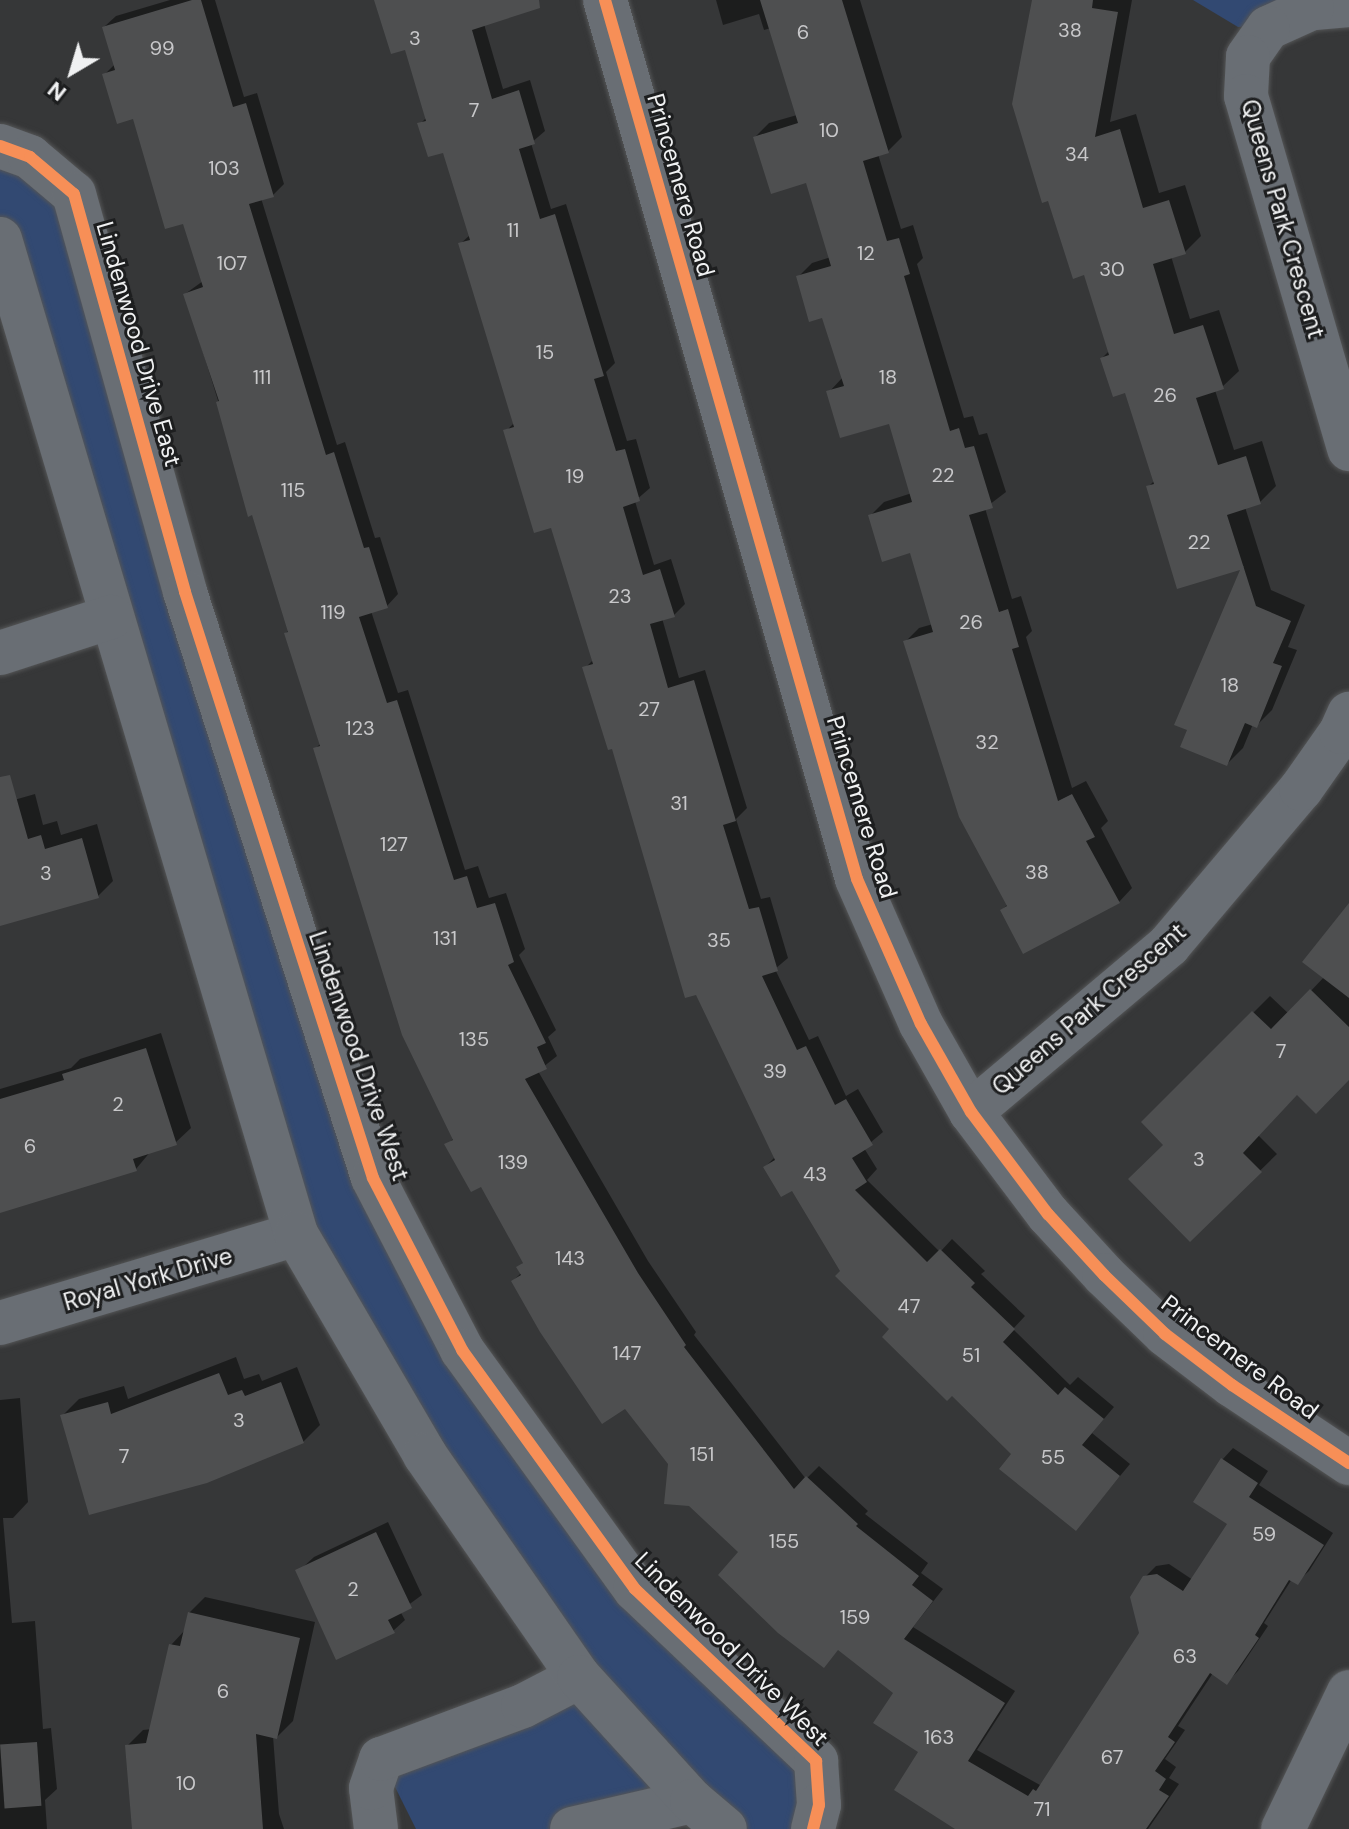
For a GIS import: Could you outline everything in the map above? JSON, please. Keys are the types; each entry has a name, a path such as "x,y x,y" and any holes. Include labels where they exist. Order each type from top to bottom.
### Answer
{"street":[{"name":"Princemere Road","path":"605,0 857,879 921,1024 971,1112 1048,1214 1165,1334 1232,1385 1349,1463"},
{"name":"Queens Park Crescent","path":"1349,5 1312,8 1268,28 1248,57 1246,96 1349,449"},
{"name":"Lindenwood Drive East","path":"0,146 30,157 74,194 185,592"},
{"path":"0,239 296,1234 425,1455 579,1677 692,1801 725,1829"},
{"name":"Lindenwood Drive West","path":"185,592 373,1178 462,1350 635,1589 816,1761 819,1805 813,1829"},
{"path":"0,653 111,617"},
{"name":"Queens Park Crescent","path":"971,1112 1169,945 1219,891 1301,789 1341,732 1349,714"},
{"name":"Royal York Drive","path":"0,1323 296,1234"},
{"path":"376,1829 371,1788 381,1759 523,1706 579,1677"},
{"path":"1283,1829 1349,1692"},
{"path":"572,1829 692,1801"}],"shaded area":[{"path":"1193,0 1277,0 1288,24 1238,27"},
{"path":"0,146 74,194 373,1178 635,1589 816,1761 813,1829 725,1829 691,1801 572,1829 416,1829 381,1759 578,1677 296,1234 0,240"}],"building":[{"path":"201,0 233,107 246,103 274,197 249,204 326,455 334,452 364,548 369,547 388,608 359,617 387,703 397,700 454,880 467,876 477,908 495,903 514,962 508,965 546,1043 537,1047 547,1069 525,1079 638,1273 686,1345 684,1347 794,1489 806,1476 858,1524 856,1526 919,1576 912,1585 933,1601 904,1639 1005,1703 968,1761 1028,1796 1033,1789 1036,1791 1139,1633 1130,1597 1143,1576 1157,1574 1183,1591 1227,1524 1193,1502 1221,1458 1258,1483 1249,1497 1324,1545 1298,1585 1289,1580 1255,1635 1259,1638 1227,1685 1210,1673 1168,1737 1175,1742 1155,1771 1166,1779 1159,1790 1169,1796 1146,1829 955,1829 894,1790 918,1752 873,1723 893,1693 838,1650 824,1668 778,1633 718,1575 738,1552 689,1506 664,1504 668,1464 625,1409 602,1424 540,1332 511,1281 521,1275 516,1267 523,1263 481,1187 471,1192 444,1144 453,1140 402,1035 313,748 320,746 284,633 288,632 252,515 248,517 216,402 219,401 183,294 203,287 183,224 165,229 133,119 117,124 102,74 115,70 102,27"},
{"path":"374,0 539,0 540,8 472,30 492,99 519,90 535,144 519,149 540,219 555,214 604,376 594,379 616,451 625,449 640,501 623,507 643,575 660,569 675,617 650,624 668,688 694,680 736,821 723,825 749,909 759,907 778,971 762,976 797,1050 806,1046 835,1105 846,1099 873,1145 852,1158 867,1182 855,1190 927,1262 940,1249 975,1283 971,1287 1015,1329 1003,1342 1058,1395 1065,1387 1104,1419 1082,1445 1120,1476 1076,1531 999,1469 1011,1454 952,1396 947,1401 882,1337 889,1329 835,1276 840,1271 792,1191 781,1197 763,1167 775,1160 696,995 685,998 612,749 608,750 582,667 593,664 551,528 534,533 503,430 514,427 458,243 470,240 443,153 428,157 417,123 426,121 405,50 391,54"},
{"path":"760,0 842,0 889,153 863,161 887,241 899,238 910,274 904,276 950,431 959,428 965,448 974,446 993,508 969,515 999,612 1008,609 1019,647 1012,649 1058,801 1072,794 1095,837 1086,841 1120,903 1023,954 1000,910 1007,906 959,817 903,641 933,632 910,553 882,562 868,515 912,502 889,424 840,438 826,391 844,386 822,318 809,322 796,276 831,266 806,183 771,194 753,137 798,123"},
{"path":"1032,0 1093,0 1092,8 1118,12 1095,137 1120,129 1143,208 1169,200 1186,254 1153,264 1174,334 1203,325 1224,389 1196,398 1218,465 1246,456 1261,504 1227,515 1256,606 1291,621 1273,663 1282,666 1257,728 1245,723 1227,766 1180,747 1187,730 1174,725 1240,570 1177,589 1146,486 1154,484 1125,393 1113,397 1100,358 1109,355 1084,275 1073,279 1048,201 1042,203 1012,104"},
{"path":"10,775 28,839 41,835 45,849 82,838 99,898 0,926 0,777"},
{"path":"1349,903 1349,998 1302,962"},
{"path":"1310,989 1349,1027 1349,1080 1316,1114 1297,1095 1243,1153 1262,1172 1190,1242 1128,1179 1163,1145 1141,1122 1252,1011 1271,1029"},
{"path":"146,1048 177,1145 133,1159 137,1171 0,1213 0,1099 64,1080 62,1074"},
{"path":"219,1373 228,1395 242,1390 245,1396 281,1382 304,1443 207,1483 89,1515 60,1415 108,1402 111,1414"},
{"path":"376,1532 412,1608 388,1620 395,1633 336,1660 295,1570"},
{"path":"188,1612 300,1638 277,1739 256,1734 263,1829 132,1829 125,1745 146,1743 169,1644 180,1646"},
{"path":"37,1742 41,1806 5,1808 0,1745"}],"cycle path":[{"path":"605,0 857,879 921,1024 971,1112 1048,1214 1104,1275 1165,1334 1232,1385 1349,1463"},
{"path":"0,146 30,157 74,194 185,592 373,1178 462,1350 635,1589 816,1761 819,1805 813,1829"}]}
